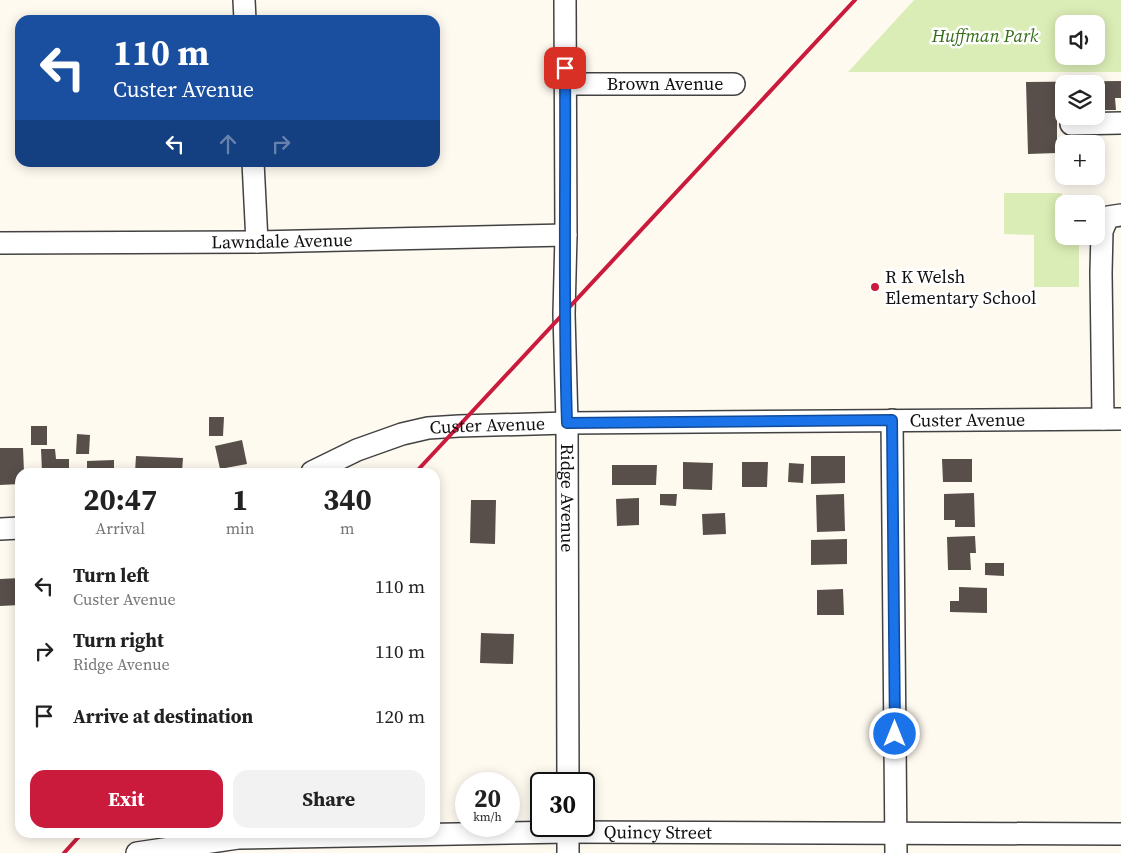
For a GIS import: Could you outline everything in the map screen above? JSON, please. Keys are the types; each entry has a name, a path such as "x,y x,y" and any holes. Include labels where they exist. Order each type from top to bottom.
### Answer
{"street":[{"path":"244,0 246,15"},
{"name":"Ridge Avenue","path":"565,0 566,235 564,314 567,423 568,772"},
{"name":"Brown Avenue","path":"565,84 734,84"},
{"path":"1105,124 1121,124"},
{"path":"253,167 257,242"},
{"path":"1112,419 1101,273 1102,230 1108,217 1121,215"},
{"name":"Lawndale Avenue","path":"0,243 257,242 566,235"},
{"name":"Custer Avenue","path":"321,468 381,440 428,428 567,423 1112,419"},
{"path":"892,420 896,843"},
{"path":"0,529 15,528"},
{"name":"Quincy Street","path":"595,830 896,843 1121,834"},
{"name":"Quincy Street","path":"440,835 530,831"},
{"path":"568,837 568,853"},
{"name":"Quincy Street","path":"137,853 238,845 382,838"}],"green space":[{"name":"Huffman Park","path":"914,0 1121,0 1121,72 848,72"},
{"path":"1004,193 1062,193 1062,195 1055,195 1055,245 1079,245 1079,287 1034,287 1034,235 1004,234"}],"building":[{"path":"1105,81 1121,81 1121,98 1115,98 1116,110 1105,110"},
{"path":"1026,82 1055,82 1055,125 1057,125 1057,135 1055,135 1055,153 1028,154"},
{"path":"209,417 224,417 223,436 209,436"},
{"path":"31,426 47,426 47,445 31,445"},
{"path":"77,434 90,435 89,454 76,454"},
{"path":"242,440 247,464 220,468 215,446"},
{"path":"0,448 23,448 24,468 15,468 15,484 0,485"},
{"path":"41,449 55,449 56,459 69,459 69,468 42,468"},
{"path":"136,456 183,458 182,468 135,468"},
{"path":"811,456 845,456 845,483 811,484"},
{"path":"942,459 972,459 972,482 943,482"},
{"path":"114,460 114,468 87,468 87,461"},
{"path":"683,462 713,463 712,490 683,489"},
{"path":"742,462 768,462 767,487 742,487"},
{"path":"789,463 804,464 803,483 788,482"},
{"path":"612,465 657,465 656,485 612,485"},
{"path":"974,493 975,527 955,527 955,520 944,520 944,494"},
{"path":"660,494 677,494 676,506 660,505"},
{"path":"844,494 845,531 817,532 816,495"},
{"path":"639,498 639,525 617,526 616,499"},
{"path":"471,500 496,500 495,544 470,543"},
{"path":"725,513 726,534 703,535 702,514"},
{"path":"975,536 976,553 970,553 971,570 948,570 947,537"},
{"path":"847,539 847,564 811,565 811,540"},
{"path":"985,563 1004,563 1004,576 985,575"},
{"path":"15,578 15,605 0,606 0,579"},
{"path":"959,587 987,588 987,613 950,612 950,601 959,601"},
{"path":"843,589 844,615 817,615 817,590"},
{"path":"481,633 514,634 513,664 480,663"}],"railway":[{"path":"420,468 855,0"},
{"path":"64,853 78,838"}],"place":[{"name":"R K Welsh Elementary School","path":"875,287"}],"route":[{"path":"565,68 566,235 564,314 567,423 892,420 895,734"}]}
